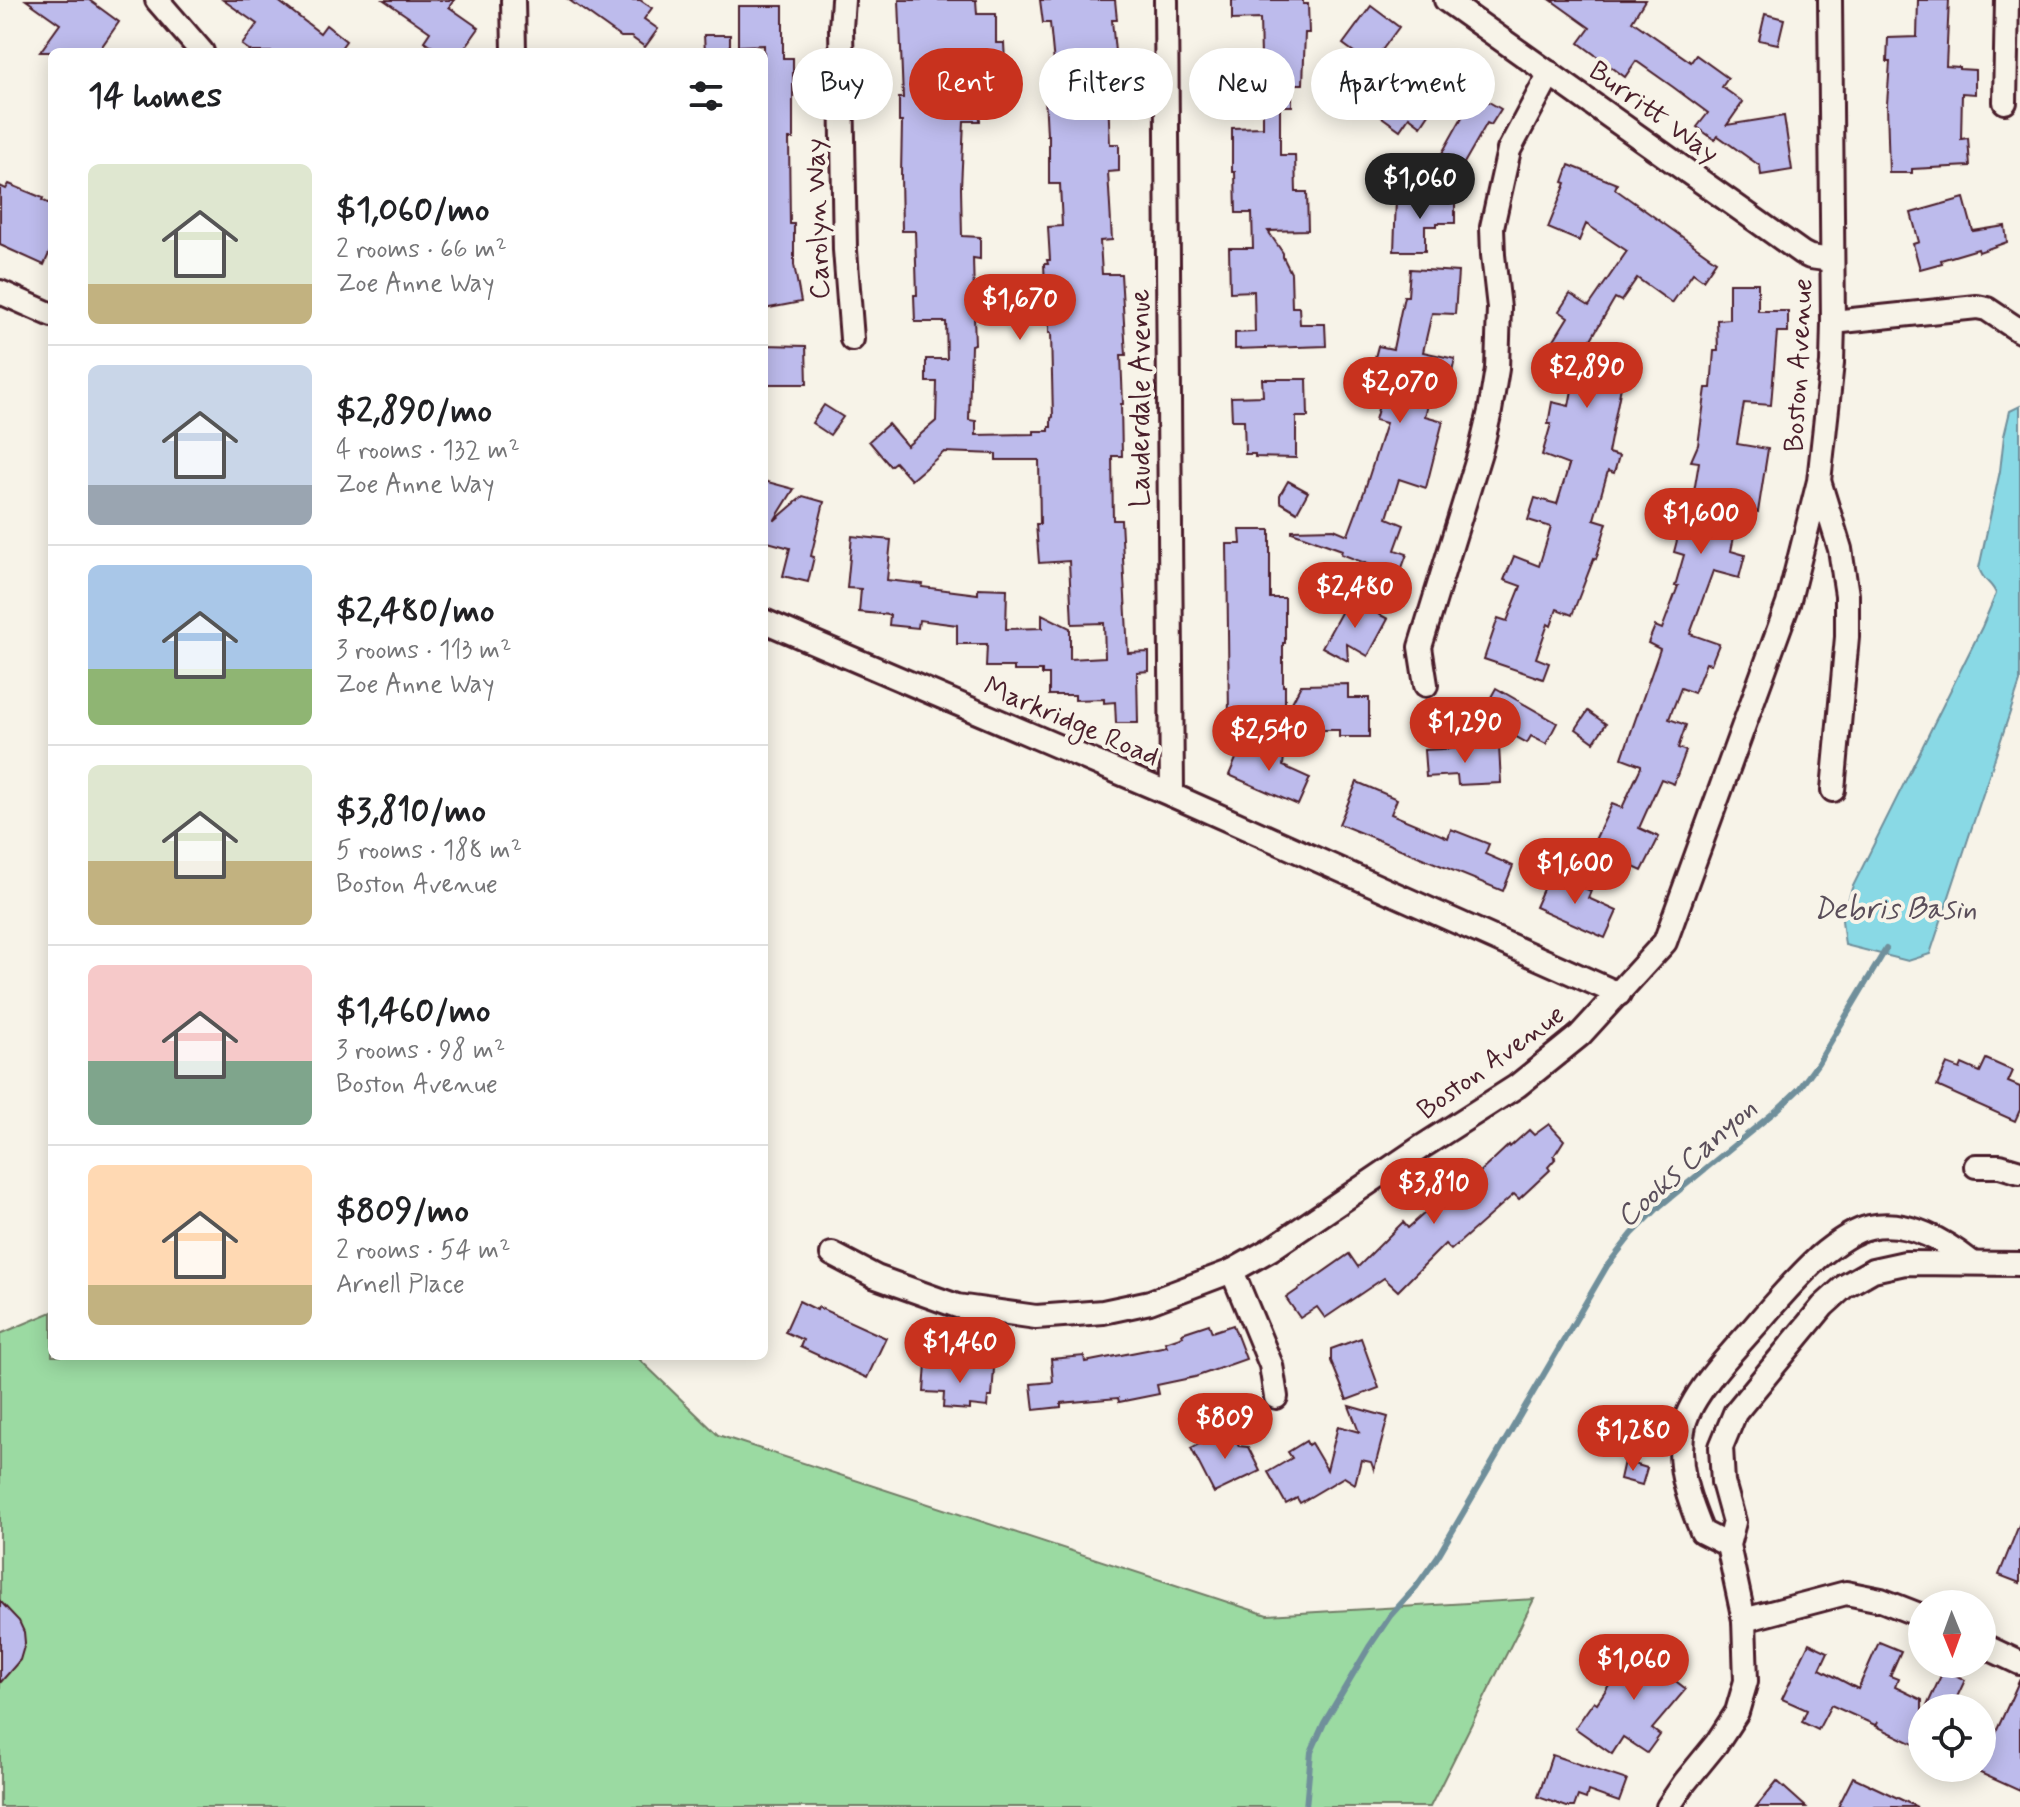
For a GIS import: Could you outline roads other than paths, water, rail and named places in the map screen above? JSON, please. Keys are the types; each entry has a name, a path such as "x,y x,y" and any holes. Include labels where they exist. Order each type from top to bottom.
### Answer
{"street":[{"path":"157,0 199,48"},
{"path":"513,0 514,48"},
{"name":"Carolyn Way","path":"843,0 845,250 852,339"},
{"name":"Lauderdale Avenue","path":"1166,0 1172,795"},
{"name":"Burritt Way","path":"1446,0 1802,253 1832,260"},
{"name":"Boston Avenue","path":"832,1254 876,1277 957,1306 1036,1317 1103,1312 1150,1302 1232,1271 1271,1249 1517,1086 1580,1035 1665,942 1788,604 1819,481 1832,363 1833,322 1830,0"},
{"path":"2005,102 2007,0"},
{"path":"1426,685 1420,647 1481,449 1497,369 1499,308 1492,227 1509,150 1550,73"},
{"path":"0,292 48,313"},
{"path":"1833,322 1982,307 2020,331"},
{"path":"1819,481 1840,549 1847,595 1847,637 1833,790"},
{"name":"Markridge Road","path":"768,623 1172,795 1619,994"},
{"path":"1976,1166 2000,1166 2020,1172"},
{"path":"1728,1545 1702,1532 1684,1482 1681,1456 1685,1424 1697,1398 1726,1360 1820,1256 1845,1238 1870,1227 1904,1226 1951,1246 1971,1262"},
{"path":"1668,1807 1737,1712 1746,1681 1744,1620 1728,1545 1734,1522 1723,1482 1721,1447 1735,1413 1823,1306 1845,1286 1873,1270 1905,1263 2020,1264"},
{"path":"1232,1271 1271,1365 1276,1397"},
{"path":"1744,1620 1846,1593 1881,1600 1908,1611"},
{"path":"1996,1652 2020,1663"}],"water":[{"name":"Debris Basin","path":"2020,406 2020,682 1930,954 1908,961 1845,945 1842,920 1852,888 1996,594 1979,568 2010,411"}],"waterway":[{"name":"Cooks Canyon","path":"1306,1807 1311,1752 1324,1723 1390,1616 1438,1556 1607,1266 1632,1234 1660,1206 1799,1089 1818,1063 1886,949"}]}
